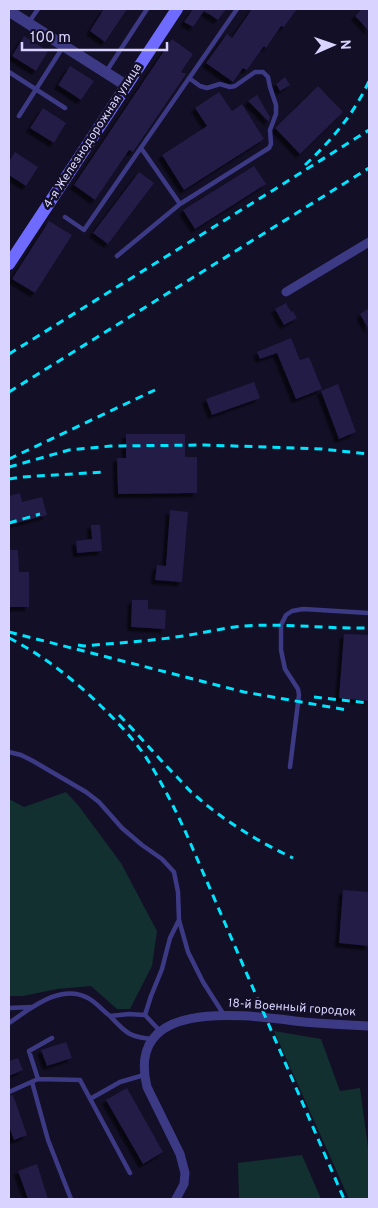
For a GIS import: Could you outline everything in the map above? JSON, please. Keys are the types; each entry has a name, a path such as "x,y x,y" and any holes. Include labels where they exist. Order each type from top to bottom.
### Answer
{"main road":[{"name":"4-я Железнодорожная улица","path":"9,264 177,9"}],"street":[{"path":"9,11 127,86"},
{"path":"286,292 369,242"},
{"name":"18-й Военный городок","path":"180,1197 185,1173 180,1154 147,1087 144,1075 146,1052 160,1031 178,1022 198,1017 224,1015 369,1026"}],"lane":[{"path":"28,24 38,9"},
{"path":"106,72 146,9"},
{"path":"65,217 84,230 237,9"},
{"path":"20,116 64,46"},
{"path":"9,72 65,108"},
{"path":"117,256 180,204 269,148 271,144 270,130 276,114 276,104 268,77 262,72 255,72 235,86 230,87 220,84 207,88 200,86 189,78"},
{"path":"141,148 180,204"},
{"path":"290,767 299,695 298,689 285,669 281,650 281,625 283,620 292,611 303,609 369,613"},
{"path":"9,752 27,758 86,792 99,802 122,828 162,859 174,872 178,892 179,920 188,952 203,982 224,1015"},
{"path":"145,1015 162,969 170,938 179,920"},
{"path":"9,1023 33,1007 58,995 74,993 89,998 124,1031 138,1038 153,1039"},
{"path":"9,1008 33,1007"},
{"path":"110,1016 145,1015 160,1031"},
{"path":"38,1079 29,1050 52,1038"},
{"path":"90,1099 120,1082 144,1075"},
{"path":"9,1092 38,1079 80,1080 130,1174"},
{"path":"32,1082 48,1140 70,1199"}],"green space":[{"path":"66,792 78,805 121,863 157,931 152,966 130,1009 117,1009 91,986 57,989 23,996 9,996 9,799 24,807"},
{"path":"274,1031 321,1039 340,1091 360,1088 369,1155 369,1199 349,1199"},
{"path":"302,1155 321,1199 239,1199 238,1163"}],"building":[{"path":"104,9 127,9 105,42 90,31"},
{"path":"193,9 226,9 218,20 204,11 193,27 184,22"},
{"path":"252,9 297,9 284,27 281,26 266,48 264,46 247,70 243,68 233,82 206,63 227,34 232,38"},
{"path":"362,9 369,9 369,31 355,16"},
{"path":"24,36 48,51 36,71 12,56"},
{"path":"172,39 193,54 181,72 186,74 133,152 129,150 95,200 74,185"},
{"path":"70,66 94,81 81,100 58,85"},
{"path":"285,77 290,85 280,91 276,84"},
{"path":"318,86 343,112 300,154 275,128"},
{"path":"219,92 232,111 242,104 264,139 184,190 162,155 207,126 195,108"},
{"path":"257,95 270,117 269,122 248,101"},
{"path":"43,108 66,123 54,143 30,128"},
{"path":"15,152 38,167 26,186 9,175 9,161"},
{"path":"254,166 266,184 195,229 183,210"},
{"path":"139,172 154,183 108,244 93,233"},
{"path":"49,221 72,235 35,293 12,279"},
{"path":"286,303 297,318 284,325 275,309"},
{"path":"369,308 369,330 360,314"},
{"path":"291,338 300,360 309,357 322,389 296,399 277,353 260,359 257,352"},
{"path":"254,382 260,398 212,415 206,399"},
{"path":"338,384 356,432 339,439 321,391"},
{"path":"126,434 185,434 185,457 197,457 197,493 118,494 117,458 126,458"},
{"path":"20,493 22,502 42,497 47,515 9,525 9,496"},
{"path":"170,510 188,512 182,582 155,580 157,565 166,566"},
{"path":"91,525 100,525 102,551 77,553 76,541 92,539"},
{"path":"9,550 18,550 19,572 29,572 29,607 9,607"},
{"path":"132,600 148,600 148,609 166,610 165,629 131,627"},
{"path":"344,634 369,635 369,701 339,698"},
{"path":"343,890 369,892 369,946 339,943"},
{"path":"66,1042 72,1058 47,1066 41,1050"},
{"path":"18,1058 23,1070 9,1076 9,1061"},
{"path":"127,1088 163,1152 143,1164 106,1100"},
{"path":"13,1095 27,1135 14,1140 9,1126 9,1096"},
{"path":"37,1164 48,1199 28,1199 18,1171"}],"railway":[{"path":"305,165 341,126 356,105 369,81"},
{"path":"9,354 369,130"},
{"path":"9,392 369,168"},
{"path":"9,459 155,390"},
{"path":"9,467 69,450 111,446 205,445 322,449 369,454"},
{"path":"9,479 104,472"},
{"path":"9,523 40,514"},
{"path":"78,645 158,639 243,626 369,628"},
{"path":"9,632 244,692 347,710"},
{"path":"9,638 23,645 61,671 84,690 124,729 149,762 169,797 186,833 344,1199"},
{"path":"314,697 369,703"},
{"path":"119,715 188,789 207,805 242,830 293,858"}]}
